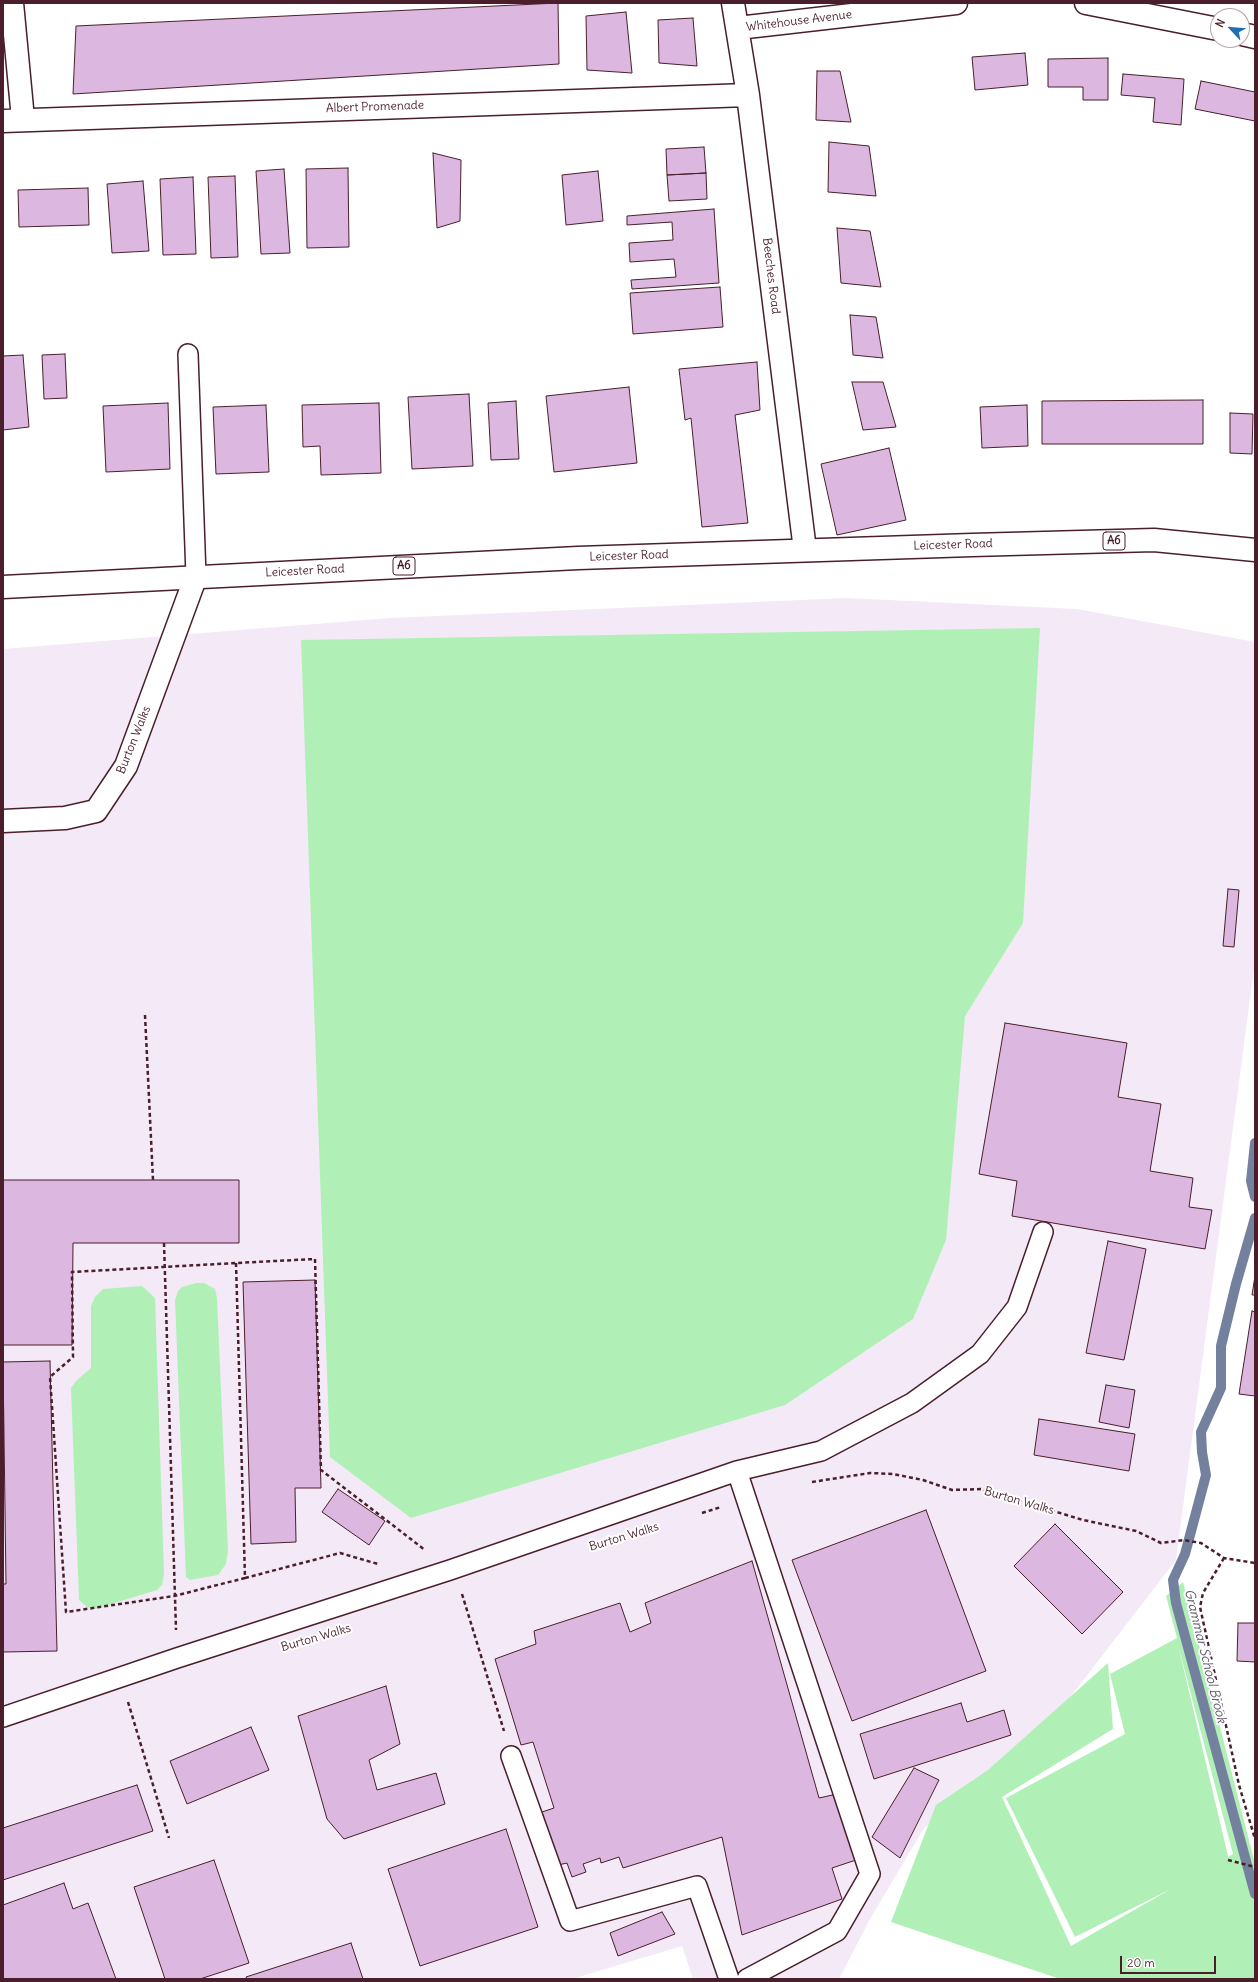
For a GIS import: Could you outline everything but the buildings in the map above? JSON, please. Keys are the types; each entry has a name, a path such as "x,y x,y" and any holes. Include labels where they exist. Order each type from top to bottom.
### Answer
{"main road":[{"path":"12,3 13,120"},
{"name":"Beeches Road","path":"733,3 748,95 805,550"},
{"name":"Whitehouse Avenue","path":"738,28 956,3"},
{"path":"1086,3 1210,27"},
{"name":"Albert Promenade","path":"13,120 748,95"},
{"name":"Leicester Road","path":"3,587 196,576 578,558 805,550 1154,540 1255,550"},
{"name":"Burton Walks","path":"3,821 65,818 96,811 126,766 196,576"}],"lane":[{"path":"188,354 196,576"},
{"path":"3,1717 177,1658 450,1570 737,1471 821,1451 912,1403 980,1354 1017,1307 1043,1232"},
{"path":"737,1471 870,1874 837,1931 747,1979"},
{"path":"511,1756 570,1921 697,1886 729,1979"}],"path":[{"path":"145,1015 154,1180"},
{"path":"164,1243 163,1267 177,1658"},
{"path":"382,1565 340,1553 174,1596 66,1612 50,1376 73,1357 72,1272 315,1259 321,1470 450,1570"},
{"path":"236,1263 245,1578"},
{"name":"Burton Walks","path":"806,1484 863,1474 893,1474 923,1480 952,1490 981,1489 1083,1520 1136,1531 1161,1543 1184,1540 1201,1543 1224,1558 1255,1563"},
{"path":"697,1515 746,1499"},
{"path":"417,1553 424,1549"},
{"path":"1224,1558 1203,1593 1200,1607 1239,1785 1255,1839"},
{"path":"461,1590 511,1756"},
{"path":"121,1705 136,1699"},
{"path":"128,1702 169,1838"},
{"path":"1228,1860 1254,1867"}],"shaded area":[{"path":"847,598 1077,609 1255,642 1255,961 1176,1560 1024,1757 924,1828 870,1919 839,1979 693,1979 682,1946 572,1979 3,1979 3,649 390,618"}],"green space":[{"path":"1040,628 1023,923 965,1016 946,1240 913,1319 785,1405 411,1518 330,1457 301,640"},
{"path":"196,1283 204,1283 215,1289 217,1298 228,1551 226,1564 218,1575 190,1580 186,1577 175,1300 178,1291 182,1287"},
{"path":"142,1286 155,1298 164,1574 162,1585 157,1590 95,1609 87,1607 79,1600 71,1388 76,1381 91,1368 91,1306 95,1297 103,1289"},
{"path":"1183,1582 1255,1864 1255,1979 1060,1979 891,1922 936,1805 988,1770 1108,1663 1113,1729 1002,1797 1071,1946 1171,1889 1075,1937 1006,1798 1125,1734 1110,1674 1177,1638 1166,1596","holes":["1178,1645 1233,1854 1228,1857"]}],"waterway":[{"name":"Grammar School Brook","path":"1255,1143 1251,1181 1255,1197"},
{"name":"Grammar School Brook","path":"1255,1218 1236,1284 1221,1346 1221,1388 1201,1432 1202,1452 1206,1475 1185,1554 1173,1580 1176,1603 1255,1894"}]}
